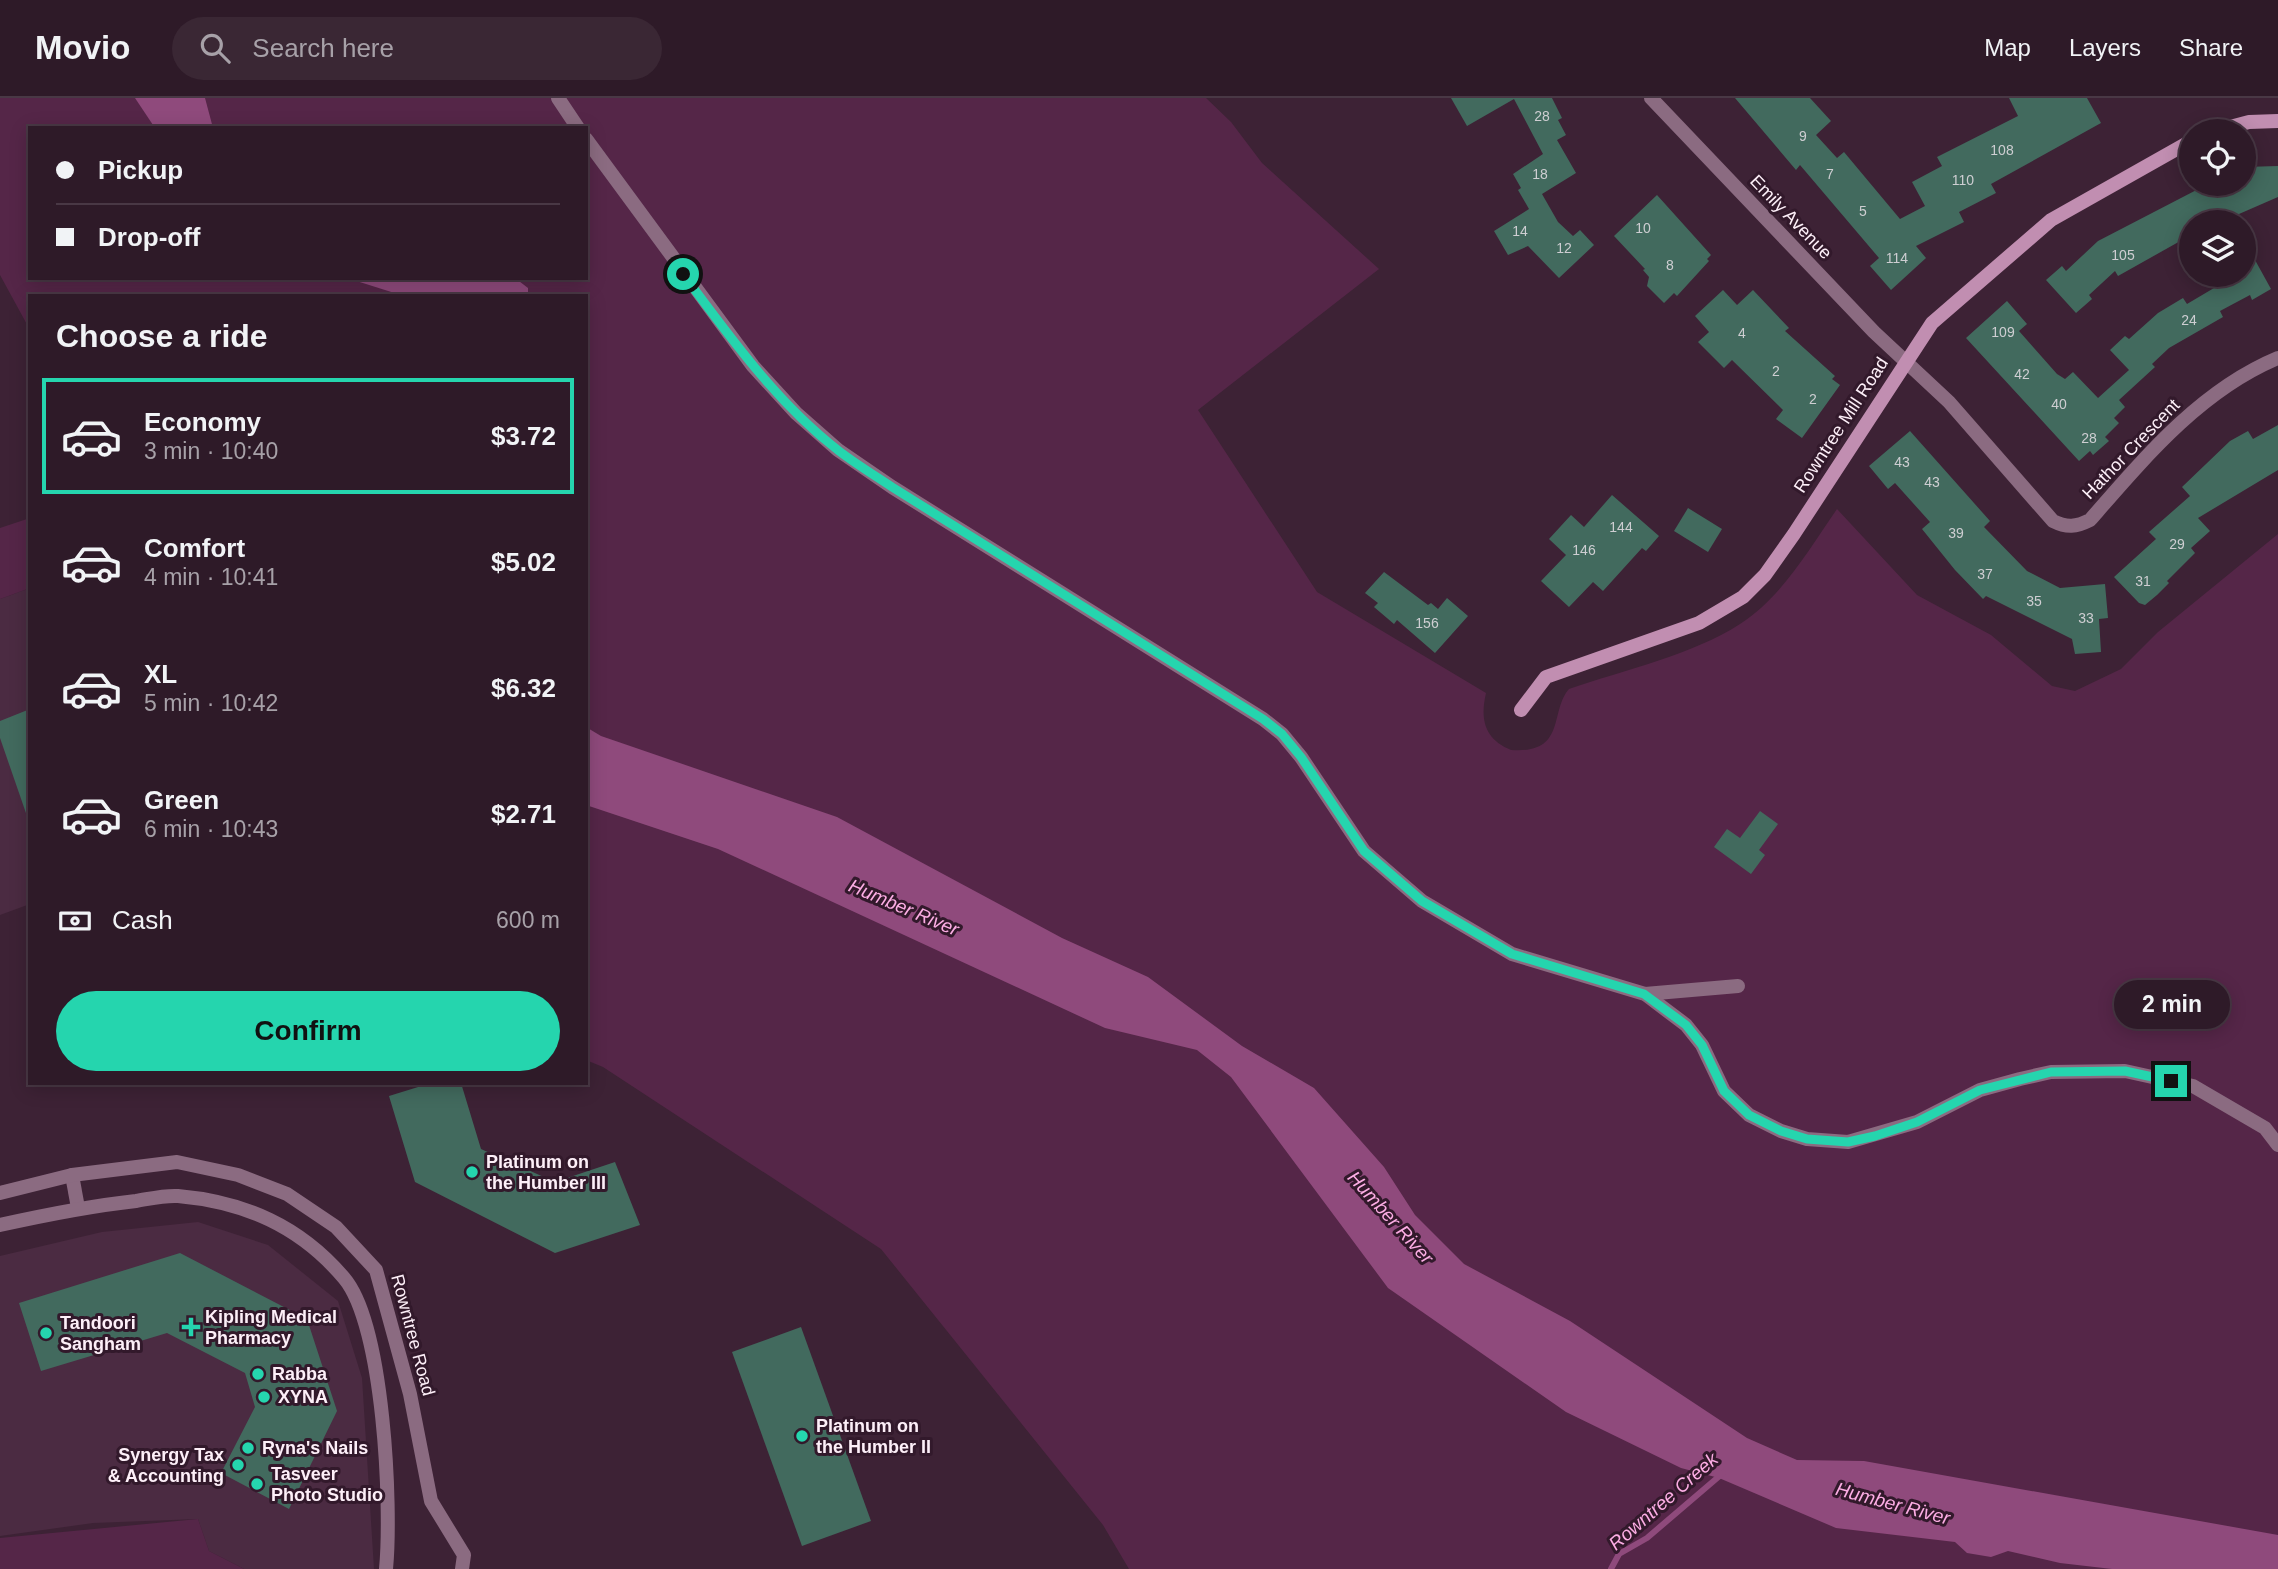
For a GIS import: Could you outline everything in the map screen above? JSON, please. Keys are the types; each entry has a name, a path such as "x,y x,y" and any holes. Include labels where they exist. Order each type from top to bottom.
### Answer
{"street":[{"path":"558,98 578,126"},
{"name":"Emily Avenue","path":"1651,98 1905,361"},
{"path":"2256,122 2278,121"},
{"path":"588,142 753,366 796,413 838,450 892,487 1263,719 1282,734 1301,757 1364,851 1422,901 1512,954 1644,994 1686,1025 1702,1045 1724,1091 1749,1115 1807,1139 1848,1142 1917,1122 1980,1090 2051,1072 2125,1071 2193,1086 2264,1128 2278,1145"},
{"name":"Rowntree Mill Road","path":"1521,710 1546,677 1699,624 1743,597 1765,575 1787,544 1932,323 2051,220 2179,148"},
{"name":"Hathor Crescent","path":"1905,361 1949,402 2053,521 2064,527 2078,526 2090,520 2190,414 2219,388 2278,358"},
{"path":"1644,994 1738,986"},
{"name":"Rowntree Road","path":"0,1193 72,1175 177,1162 239,1175 287,1194 336,1227 376,1270 401,1358 431,1501 464,1555 462,1569"},
{"path":"72,1175 78,1208"},
{"path":"0,1225 78,1208 175,1196 236,1204 266,1217 308,1244 346,1280 367,1331 380,1394 389,1537 386,1569"}],"shaded area":[{"path":"0,98 1206,98 1231,122 1262,163 1379,269 1198,410 1317,592 1486,693 1486,727 1495,740 1511,750 1529,749 1549,739 1563,698 1569,689 1701,645 1755,613 1794,571 1837,509 1917,595 1991,635 2052,686 2075,691 2121,669 2158,632 2278,534 2278,1569 1129,1569 1103,1525 881,1249 603,1067 588,1061 588,294 28,294 28,326 0,275"},
{"path":"28,519 28,589 0,599 0,528"},
{"path":"28,589 28,905 0,915 0,599"},
{"path":"198,1222 268,1245 338,1301 362,1378 374,1569 244,1569 209,1551 198,1519 93,1523 0,1536 0,1256 102,1232"},
{"path":"198,1519 209,1551 244,1569 0,1569 0,1538"}],"water":[{"path":"135,98 205,98 212,126 154,126"},
{"path":"353,280 518,280 528,288 528,294 398,294"},
{"name":"Humber River","path":"588,728 601,736 837,817 1062,938 1148,977 1242,1046 1314,1088 1384,1167 1415,1215 1464,1264 1570,1321 1747,1438 1797,1460 1864,1461 2278,1535 2278,1569 2112,1569 2060,1563 2008,1551 1991,1557 1967,1553 1955,1542 1836,1528 1719,1478 1681,1468 1566,1412 1388,1288 1231,1077 1197,1050 1105,1028 718,849 588,806"}],"building":[{"path":"1451,98 1552,98 1562,118 1558,120 1566,135 1557,140 1576,173 1542,194 1558,222 1573,236 1580,230 1594,245 1559,278 1528,246 1508,255 1494,231 1529,209 1518,190 1521,188 1513,174 1543,154 1514,99 1467,126"},
{"path":"1735,98 1810,98 1831,121 1816,135 1837,158 1844,152 1900,219 1925,206 1912,182 1942,166 1937,157 2018,116 2009,98 2087,98 2101,123 1991,184 1996,193 1959,212 1964,222 1916,246 1926,258 1891,290 1870,266 1879,258 1800,165 1796,170"},
{"path":"2278,166 2278,197 2248,210 2179,210 2179,242 2118,276 2115,271 2089,295 2092,299 2076,313 2046,280 2062,266 2066,271 2098,241 2185,196 2256,196 2256,167"},
{"path":"1657,195 1711,255 1707,259 1709,261 1677,296 1674,293 1664,303 1647,286 1649,277 1643,270 1645,269 1614,236"},
{"path":"2256,262 2271,289 2252,300 2250,295 2220,311 2223,317 2169,348 2152,364 2155,367 2119,400 2125,407 2114,418 2119,423 2105,437 2109,441 2093,455 2090,451 2079,461 1966,338 2007,301 2027,324 2019,331 2057,374 2065,379 2073,372 2098,398 2129,370 2110,350 2125,336 2129,339 2158,313 2183,298 2187,304 2214,288 2256,287"},
{"path":"1723,290 1737,305 1753,290 1789,328 1785,331 1835,376 1832,379 1840,385 1802,438 1776,419 1783,410 1732,360 1724,368 1698,342 1709,332 1695,316"},
{"path":"2278,425 2278,470 2198,518 2210,531 2191,548 2195,553 2157,595 2145,605 2139,603 2114,577 2156,539 2149,532 2190,496 2182,487 2230,441 2248,431 2253,439"},
{"path":"1910,431 1990,521 1984,527 2027,571 2060,588 2105,584 2108,618 2099,619 2101,652 2075,654 2072,639 1986,596 1983,599 1955,570 1922,529 1930,522 1895,483 1888,489 1869,466"},
{"path":"1612,495 1659,536 1646,551 1642,548 1603,591 1593,582 1569,607 1541,581 1566,555 1549,539 1571,515 1584,527"},
{"path":"1688,508 1722,529 1708,552 1674,531"},
{"path":"1384,572 1428,605 1431,603 1438,609 1447,598 1468,616 1435,653 1397,620 1394,624 1374,607 1378,603 1365,593"},
{"path":"28,710 27,816 0,738 0,721"},
{"path":"1760,811 1778,824 1759,850 1765,855 1751,874 1714,847 1727,829 1740,838"},
{"name":"Platinum on the Humber III","path":"425,1085 462,1085 481,1149 555,1182 615,1162 640,1225 555,1253 415,1182 389,1096"},
{"path":"180,1253 307,1319 337,1411 289,1509 221,1473 255,1407 245,1373 167,1333 41,1371 19,1303"},
{"name":"Platinum on the Humber II","path":"801,1327 871,1521 802,1546 732,1352"}],"waterway":[{"name":"Rowntree Creek","path":"1611,1569 1619,1554 1647,1538 1723,1473"}],"place":[{"name":"Platinum on the Humber III","path":"472,1172"},
{"name":"Kipling Medical Pharmacy","path":"191,1327"},
{"name":"Tandoori Sangham","path":"46,1333"},
{"name":"Rabba","path":"258,1374"},
{"name":"XYNA","path":"264,1397"},
{"name":"Platinum on the Humber II","path":"802,1436"},
{"name":"Ryna's Nails","path":"248,1448"},
{"name":"Synergy Tax & Accounting","path":"238,1465"},
{"name":"Tasveer Photo Studio","path":"257,1484"}],"route":[{"path":"683,274 753,366 796,413 838,450 892,487 1263,719 1282,734 1301,757 1364,851 1422,901 1512,954 1644,994 1686,1025 1702,1045 1724,1091 1749,1115 1781,1131 1807,1139 1848,1142 1917,1122 1980,1090 2051,1072 2125,1071 2171,1081"}]}
